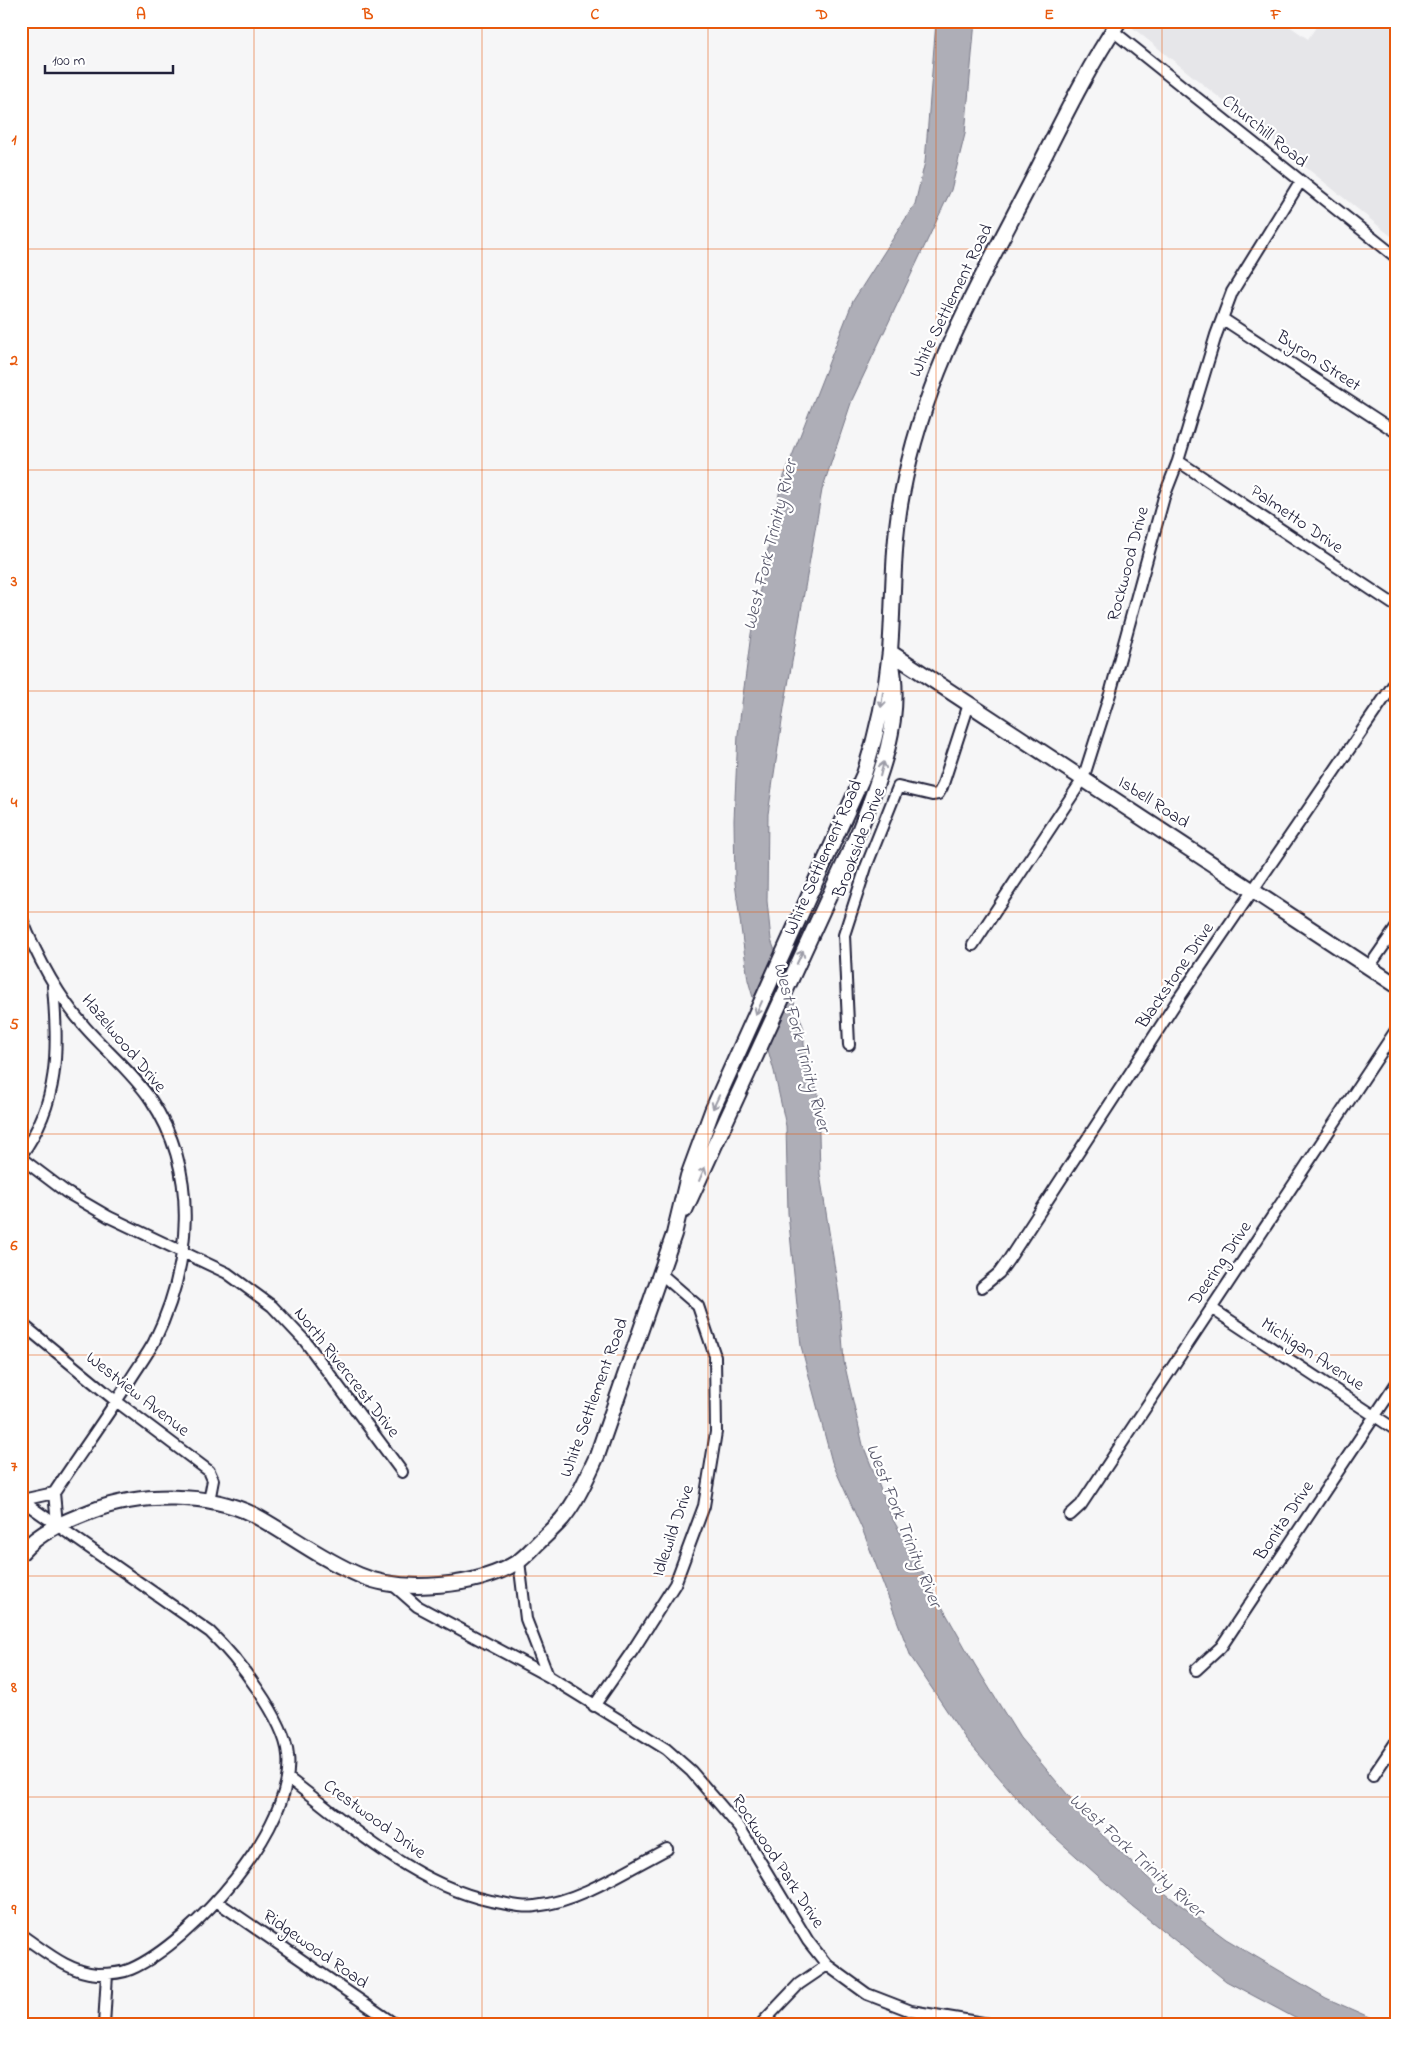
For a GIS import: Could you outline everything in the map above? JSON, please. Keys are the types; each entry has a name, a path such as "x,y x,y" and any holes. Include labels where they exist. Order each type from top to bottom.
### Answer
{"main road":[{"name":"White Settlement Road","path":"674,1234 688,1176 712,1111 864,774 878,731 890,652 895,547 901,496 912,447 930,390 962,316 1100,51 1116,26"},
{"name":"White Settlement Road","path":"21,1552 58,1524 104,1506 157,1496 209,1502 252,1515 352,1572 392,1584 433,1587 482,1577 519,1561 563,1518 582,1489 597,1456 674,1234 878,784 887,748 896,682 890,652"},
{"name":"Isbell Road","path":"890,652 1396,985"}],"street":[{"name":"Churchill Road","path":"1116,26 1300,182 1396,257"},
{"name":"Rockwood Drive","path":"974,945 1083,779 1110,694 1164,497 1178,461 1216,335 1232,292 1300,182"},
{"name":"Byron Street","path":"1223,319 1396,432"},
{"name":"Palmetto Drive","path":"1178,461 1396,606"},
{"name":"Blackstone Drive","path":"982,1287 998,1273 1009,1259 1177,1001 1396,681"},
{"name":"Brookside Drive","path":"849,1045 844,935 866,866 898,787 932,795 938,794 942,787 969,704"},
{"name":"Hazelwood Drive","path":"21,917 54,986 85,1027 135,1079 151,1100 168,1130 182,1177 187,1212 182,1252 168,1310 153,1343 116,1402 54,1493"},
{"path":"1369,968 1396,928"},
{"path":"21,1156 34,1138 47,1109 54,1078 56,1047 54,986"},
{"name":"Deering Drive","path":"1070,1515 1081,1505 1396,1030"},
{"name":"North Rivercrest Drive","path":"21,1156 66,1192 109,1218 227,1273 272,1306 305,1341 402,1472"},
{"name":"Idlewild Drive","path":"594,1706 676,1584 704,1506 716,1432 715,1356 698,1306 660,1273"},
{"name":"Michigan Avenue","path":"1211,1308 1396,1430"},
{"name":"Westview Avenue","path":"21,1323 116,1402 209,1471 213,1480 209,1502"},
{"name":"Bonita Drive","path":"1196,1670 1221,1647 1396,1384"},
{"path":"22,1500 54,1493 58,1524"},
{"path":"21,1934 68,1967 82,1972 107,1974 129,1970 172,1945 216,1901 264,1837 279,1806 288,1778 288,1754 283,1736 246,1674 229,1650 210,1632 22,1500"},
{"path":"519,1561 526,1619 548,1676"},
{"name":"Rockwood Park Drive","path":"392,1584 417,1606 548,1676 666,1749 713,1795 740,1828 808,1941 827,1965 867,1994 912,2011 995,2025"},
{"path":"1373,1776 1396,1742"},
{"name":"Crestwood Drive","path":"288,1778 403,1864 452,1890 485,1901 530,1907 572,1897 667,1849"},
{"name":"Ridgewood Road","path":"216,1901 396,2025"},
{"path":"760,2025 800,1984 827,1965"},
{"path":"104,2025 107,1974"}],"shaded area":[{"path":"1138,21 1282,21 1308,39 1320,21 1396,21 1396,240 1133,28"}],"water":[{"name":"West Fork Trinity River","path":"936,21 975,21 965,134 951,190 852,400 822,490 784,708 768,814 767,901 771,940 804,1029 804,1045 818,1094 820,1174 839,1295 844,1362 863,1445 892,1518 975,1665 1020,1738 1099,1832 1162,1891 1226,1939 1326,1998 1387,2025 1308,2025 1226,1981 1127,1902 1036,1820 965,1738 911,1657 863,1531 832,1462 801,1346 788,1213 786,1126 774,1071 748,980 735,883 734,820 738,734 751,634 781,484 853,301 915,204 925,162"}]}
